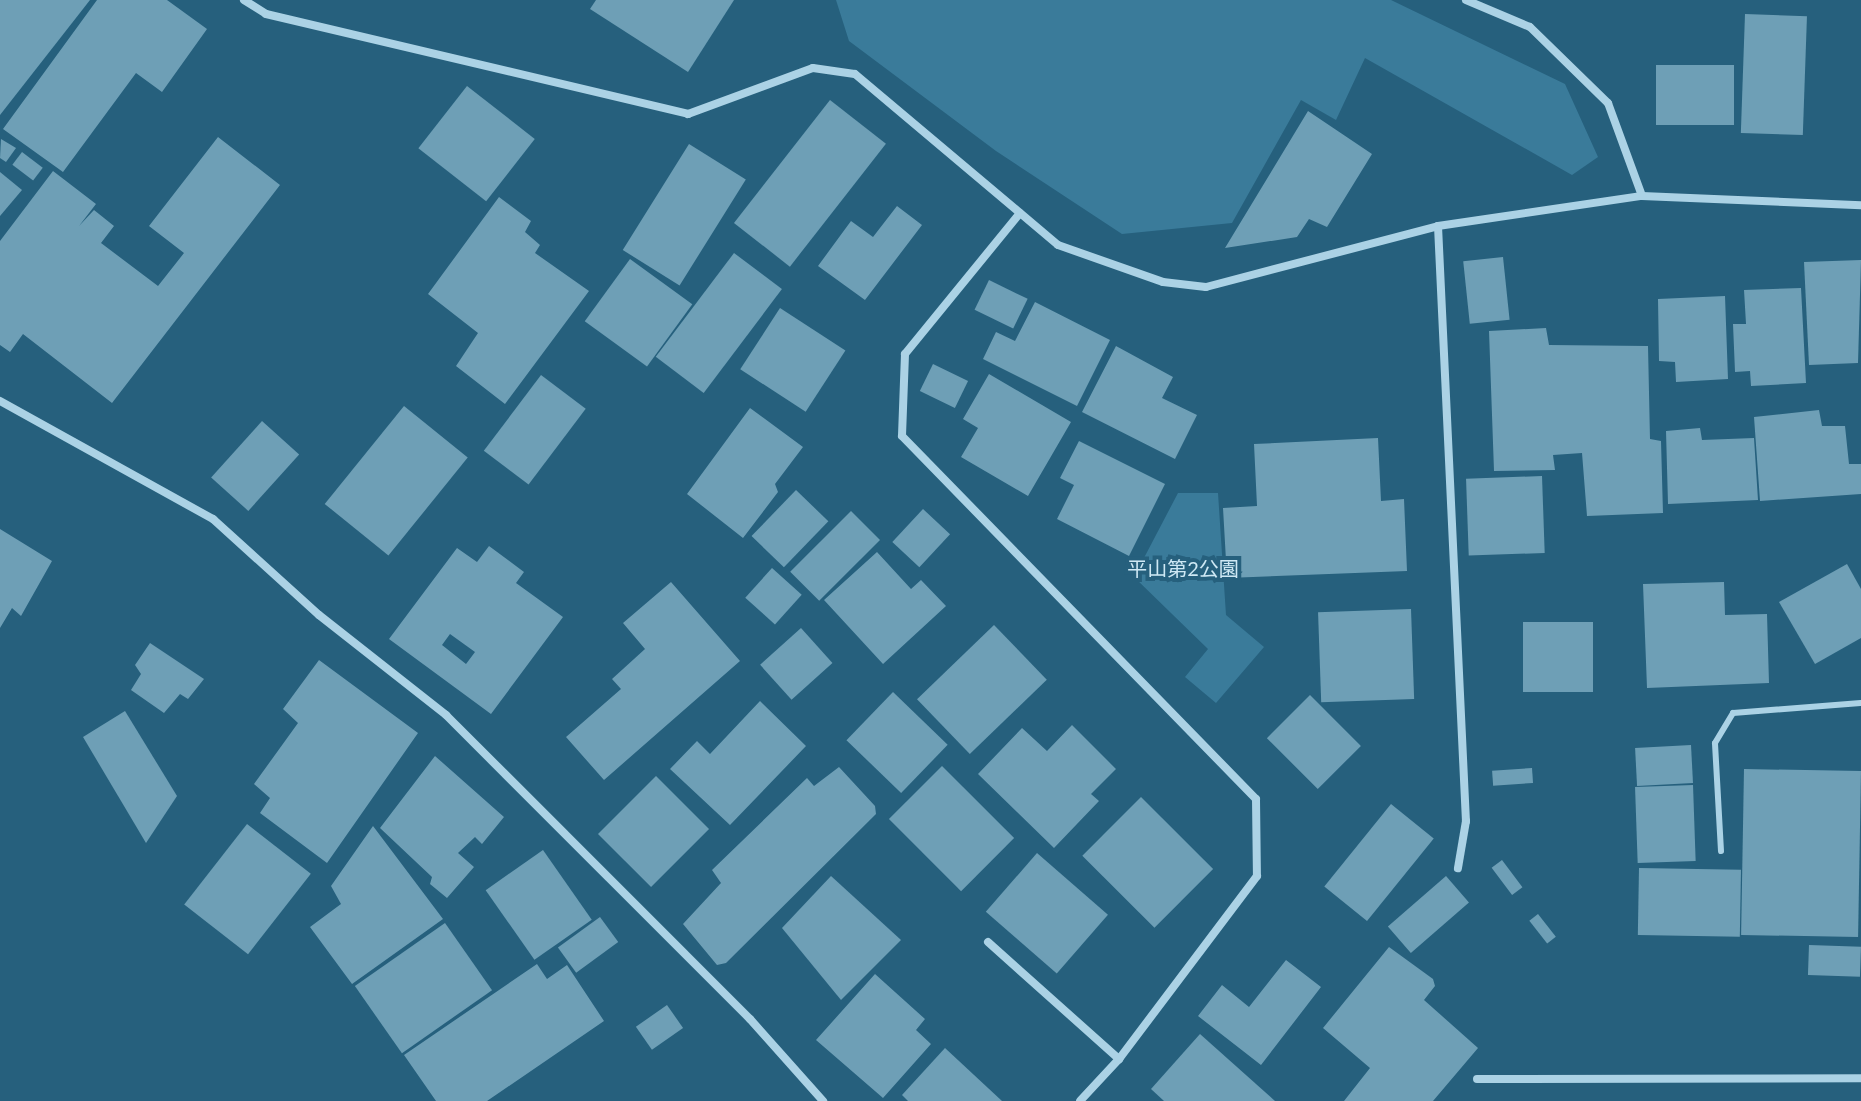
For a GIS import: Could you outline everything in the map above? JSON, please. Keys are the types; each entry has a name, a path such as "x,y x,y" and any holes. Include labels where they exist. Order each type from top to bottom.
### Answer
{"street":[{"path":"244,0 266,14 688,114 813,68 855,74 1058,245 1109,266 1206,287 1438,226 1642,196 1861,205"},
{"path":"1466,0 1530,27 1608,103 1642,196"},
{"path":"1020,213 905,354 902,436 1256,799 1257,876 1119,1059 1080,1101"},
{"path":"1438,226 1466,821 1458,868"},
{"path":"0,401 213,519 319,615 446,715 750,1019 823,1101"},
{"path":"988,942 1119,1059"},
{"path":"1477,1079 1861,1078"}],"lane":[{"path":"1721,851 1715,743 1733,713 1861,703"}],"green space":[{"path":"836,0 1391,0 1565,84 1598,157 1572,175 1365,58 1336,120 1301,100 1232,223 1122,234 996,151 849,41"},
{"name":"平山第2公園","path":"1178,493 1218,493 1226,615 1264,647 1216,703 1185,677 1208,649 1134,577"}],"building":[{"path":"0,0 90,0 0,115"},
{"path":"97,0 167,0 207,29 162,92 136,73 63,172 3,129"},
{"path":"596,0 734,0 688,72 590,9"},
{"path":"1745,14 1807,16 1803,135 1741,133"},
{"path":"1656,65 1734,65 1734,125 1656,125"},
{"path":"467,86 535,139 486,201 418,148"},
{"path":"830,100 886,144 790,267 734,223"},
{"path":"1308,111 1372,154 1327,227 1309,219 1297,237 1225,248"},
{"path":"218,137 280,185 112,403 23,334 10,352 0,345 0,241 53,171 96,204 79,226 94,210 114,226 101,243 158,286 184,253 149,226"},
{"path":"1,139 16,148 6,162 0,158"},
{"path":"689,144 746,180 680,286 623,250"},
{"path":"22,152 43,168 33,180 12,165"},
{"path":"0,172 22,190 0,216"},
{"path":"499,197 531,221 525,232 540,245 535,253 589,291 505,404 456,366 478,333 428,294"},
{"path":"897,206 922,225 865,300 818,266 851,221 873,237"},
{"path":"734,253 782,289 704,393 656,357"},
{"path":"1503,257 1510,320 1470,324 1463,261"},
{"path":"630,259 692,304 647,367 585,321"},
{"path":"1861,260 1858,363 1809,365 1804,262"},
{"path":"989,280 1028,299 1013,329 975,310"},
{"path":"1801,288 1806,383 1751,386 1750,371 1735,372 1733,324 1746,324 1744,290"},
{"path":"1725,296 1728,379 1676,382 1675,362 1659,361 1658,299"},
{"path":"1035,302 1110,340 1077,406 983,359 996,332 1015,341"},
{"path":"780,308 845,350 806,412 740,369"},
{"path":"1546,328 1549,345 1648,346 1650,439 1661,441 1663,513 1587,516 1582,453 1553,455 1555,470 1494,471 1489,331"},
{"path":"1116,346 1173,377 1162,398 1197,415 1175,459 1082,412"},
{"path":"933,364 968,381 955,408 920,391"},
{"path":"989,374 1071,422 1028,496 961,457 978,428 963,419"},
{"path":"541,375 586,409 529,485 484,451"},
{"path":"404,406 468,458 388,556 325,504"},
{"path":"750,408 803,447 775,484 778,492 743,538 687,494"},
{"path":"1819,410 1822,426 1845,426 1849,464 1861,464 1861,494 1760,501 1754,417"},
{"path":"262,421 299,454 248,511 211,477"},
{"path":"1700,428 1702,440 1754,438 1758,500 1668,504 1666,431"},
{"path":"1378,438 1381,501 1404,499 1407,571 1227,578 1223,508 1257,506 1254,444"},
{"path":"1079,441 1165,484 1129,556 1057,519 1074,485 1060,478"},
{"path":"1542,476 1545,553 1469,556 1466,479"},
{"path":"796,490 828,521 784,567 752,536"},
{"path":"923,509 950,534 919,567 892,542"},
{"path":"851,511 880,540 819,601 790,572"},
{"path":"0,529 52,561 21,616 12,608 0,628"},
{"path":"489,546 524,572 516,583 563,617 491,714 389,639 457,548 477,562","holes":["450,634 475,652 466,664 442,645"]},
{"path":"877,552 911,589 921,580 946,606 883,664 824,600"},
{"path":"1847,564 1861,589 1861,638 1815,664 1779,602"},
{"path":"772,568 802,595 775,624 745,598"},
{"path":"671,582 740,661 604,780 566,737 621,689 612,679 645,649 623,623"},
{"path":"1724,582 1725,615 1767,614 1769,683 1647,688 1643,584"},
{"path":"1411,609 1414,699 1321,702 1318,612"},
{"path":"1523,622 1593,622 1593,692 1523,692"},
{"path":"994,625 1047,680 970,754 917,699"},
{"path":"801,628 832,663 792,700 760,665"},
{"path":"150,643 204,679 188,699 180,694 164,713 131,690 141,674 135,665"},
{"path":"319,660 418,733 327,863 260,813 270,798 254,784 298,723 283,709"},
{"path":"893,692 948,745 901,793 846,740"},
{"path":"1310,695 1361,746 1318,789 1267,738"},
{"path":"760,701 806,746 730,825 670,769 697,741 710,754"},
{"path":"125,711 177,796 146,843 83,737"},
{"path":"1072,725 1116,769 1091,794 1099,801 1054,848 978,774 1022,728 1047,751"},
{"path":"1691,745 1693,783 1637,786 1635,748"},
{"path":"435,756 504,817 482,844 475,837 458,853 474,867 447,898 430,884 432,877 380,828"},
{"path":"942,766 1014,838 961,891 889,819"},
{"path":"839,767 875,806 876,814 726,963 717,965 683,924 721,883 712,870 807,778 814,786"},
{"path":"1532,768 1533,783 1493,786 1492,771"},
{"path":"1744,769 1861,771 1858,937 1741,935"},
{"path":"656,776 709,829 651,887 598,834"},
{"path":"1693,785 1696,861 1638,863 1635,787"},
{"path":"1141,797 1213,869 1154,928 1082,856"},
{"path":"1391,804 1434,839 1367,921 1324,886"},
{"path":"247,824 311,874 248,954 184,904"},
{"path":"373,826 443,919 352,984 310,927 341,904 331,886"},
{"path":"543,850 592,920 534,960 486,890"},
{"path":"1037,853 1108,915 1057,974 986,912"},
{"path":"1502,860 1522,887 1512,895 1492,868"},
{"path":"1639,868 1741,870 1740,937 1638,935"},
{"path":"831,876 901,940 841,1000 782,928"},
{"path":"1446,876 1469,902 1411,953 1388,927"},
{"path":"1538,914 1556,937 1547,944 1529,921"},
{"path":"600,917 618,942 576,973 558,948"},
{"path":"445,923 492,990 402,1053 355,986"},
{"path":"1809,945 1861,947 1860,977 1808,975"},
{"path":"1389,947 1433,979 1435,986 1424,1000 1478,1048 1433,1101 1344,1101 1370,1068 1323,1028"},
{"path":"1286,960 1321,987 1261,1065 1198,1016 1222,985 1249,1007"},
{"path":"537,964 547,979 567,965 604,1021 487,1101 436,1101 404,1055"},
{"path":"875,974 925,1019 916,1030 931,1044 883,1098 816,1040"},
{"path":"667,1005 683,1028 652,1050 636,1027"},
{"path":"1200,1034 1275,1101 1164,1101 1151,1089"},
{"path":"945,1048 1002,1101 908,1101 902,1095"}]}
